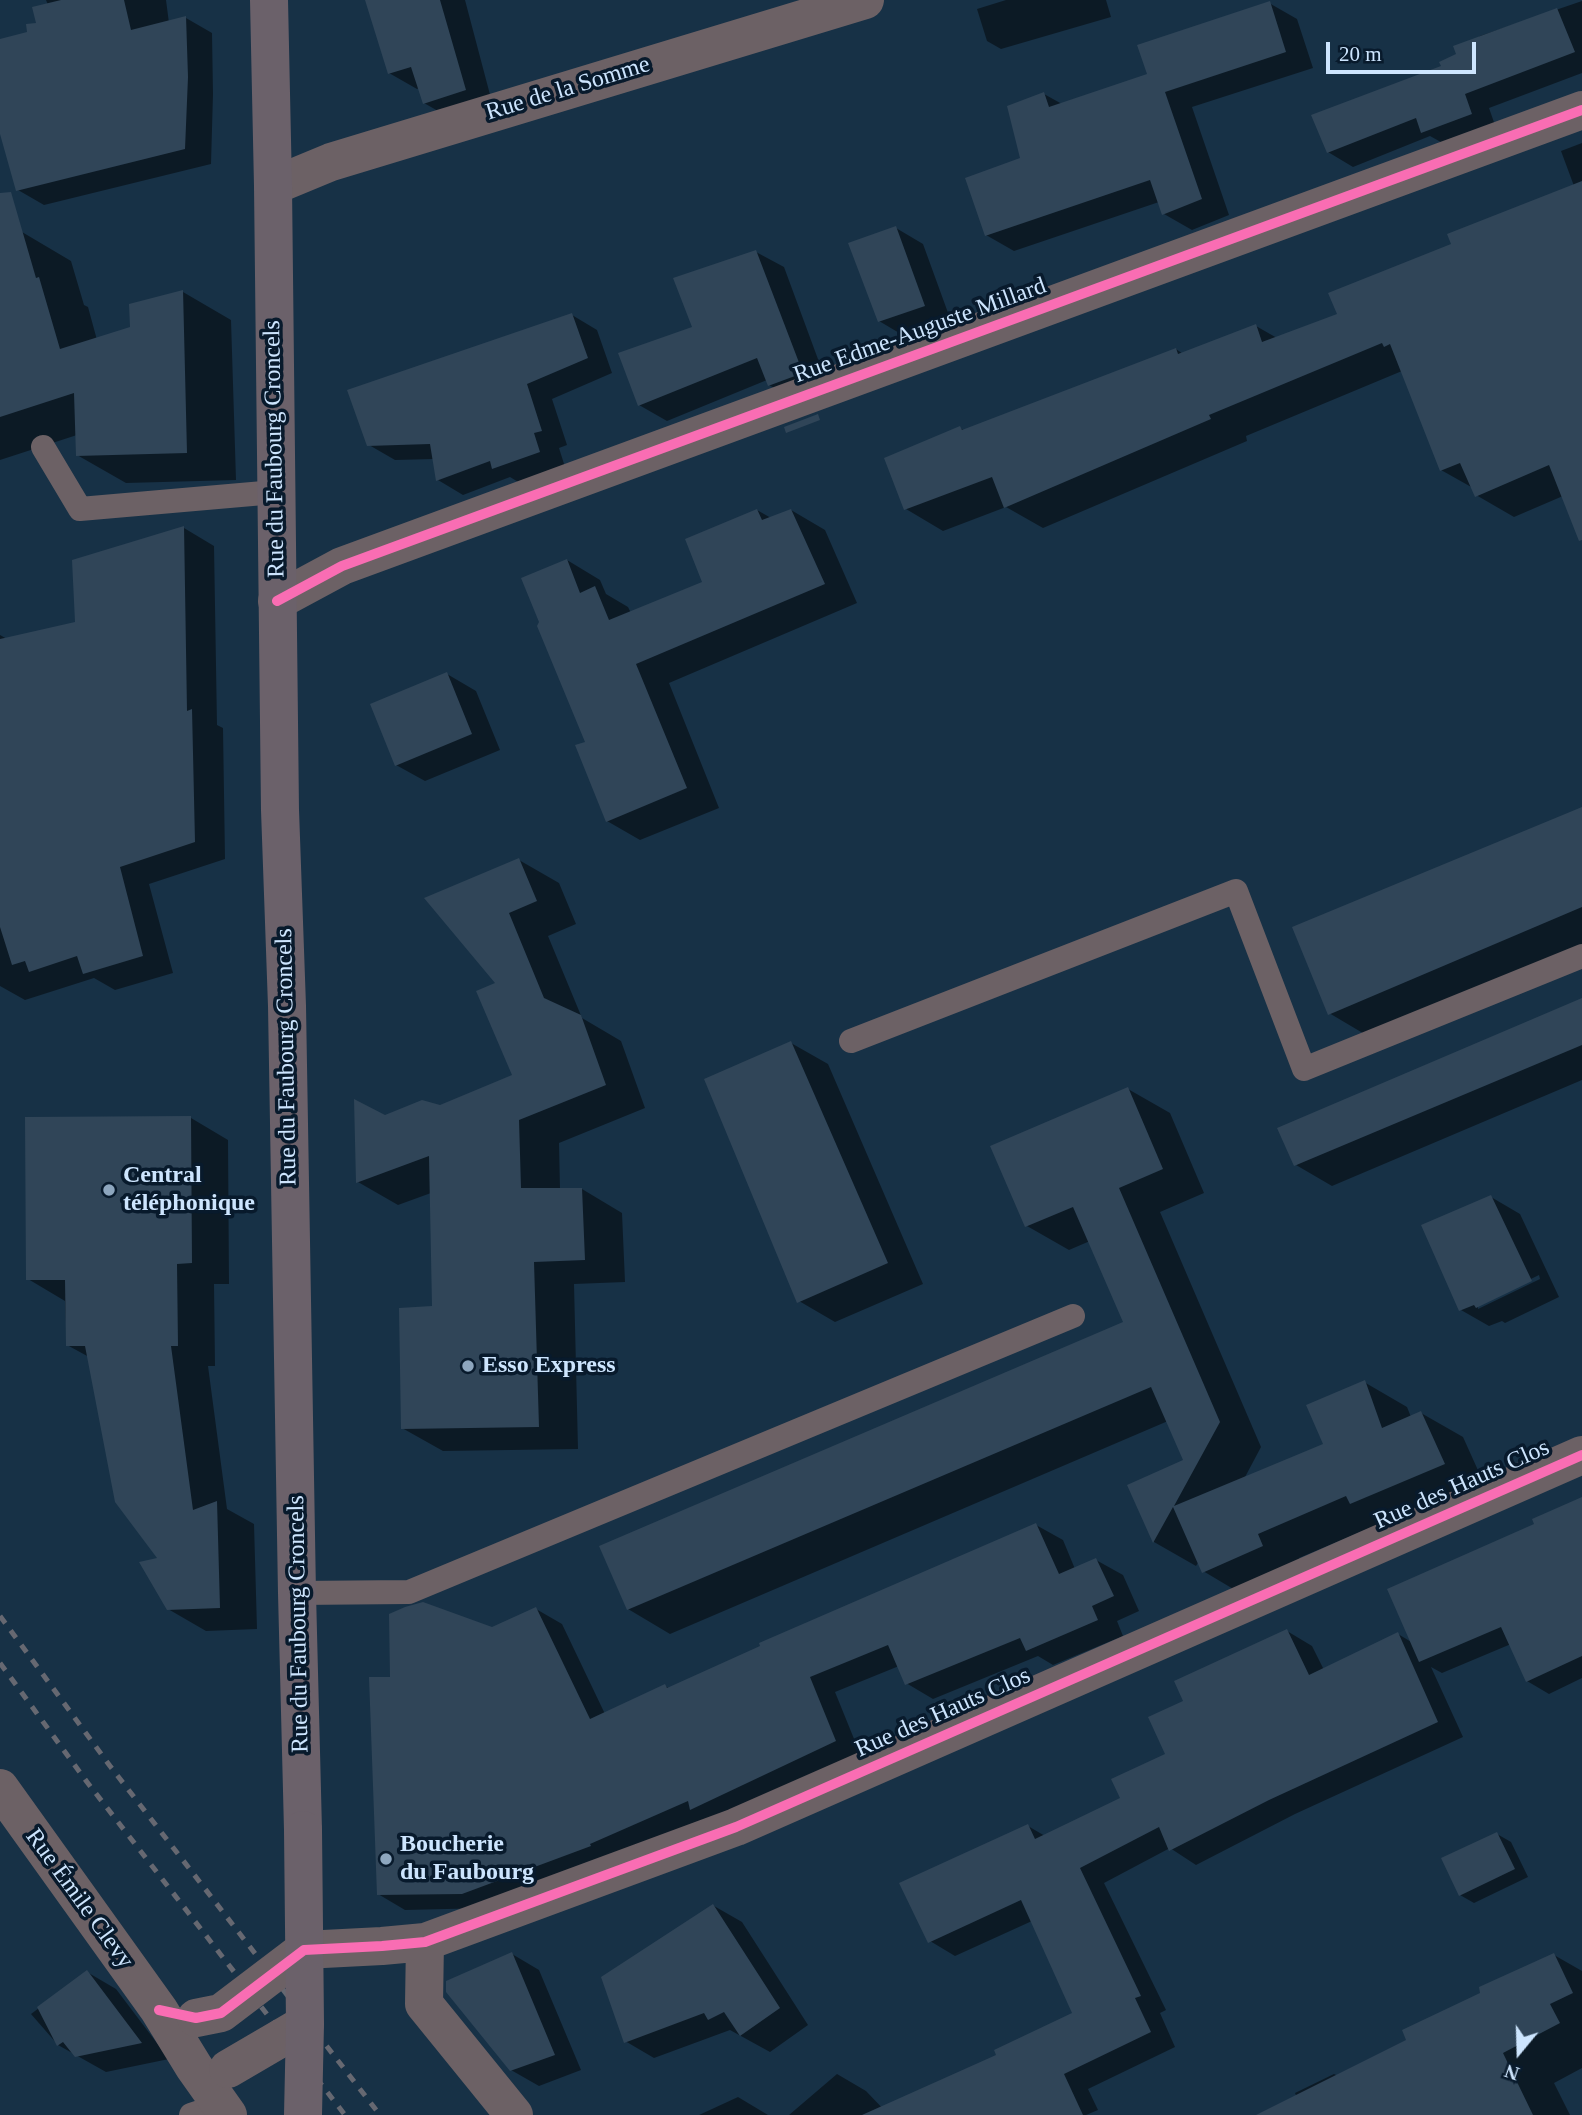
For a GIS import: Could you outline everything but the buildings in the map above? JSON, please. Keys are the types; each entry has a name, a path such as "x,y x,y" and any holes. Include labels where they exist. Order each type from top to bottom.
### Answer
{"main road":[{"name":"Rue du Faubourg Croncels","path":"269,0 276,601 287,1006 303,1830 303,2115"}],"street":[{"name":"Rue de la Somme","path":"273,186 331,162 865,0"},
{"name":"Rue Edme-Auguste Millard","path":"276,601 342,566 1582,110"},
{"name":"Rue des Hauts Clos","path":"304,1950 425,1942 736,1827 1582,1455"},
{"name":"Rue Émile Clevy","path":"0,1788 159,2010 211,2068 213,2112"},
{"path":"425,1942 424,2004 514,2115"},
{"path":"159,2010 197,2018 221,2013 304,1950"},
{"path":"211,2068 304,2024"}],"lane":[{"path":"43,447 79,509 275,492"},
{"path":"851,1041 1236,891 1304,1069 1582,956"},
{"path":"297,1593 409,1592 1073,1316"}],"railway":[{"path":"0,1616 110,1766 380,2115"},
{"path":"0,1663 87,1782 345,2115"}],"cycle path":[{"path":"277,601 342,566 1582,110"},
{"path":"159,2010 196,2018 221,2013 304,1950 425,1942 736,1827 1582,1455"}],"place":[{"name":"Central téléphonique","path":"109,1190"},
{"name":"Esso Express","path":"468,1366"},
{"name":"Boucherie du Faubourg","path":"386,1859"}]}
